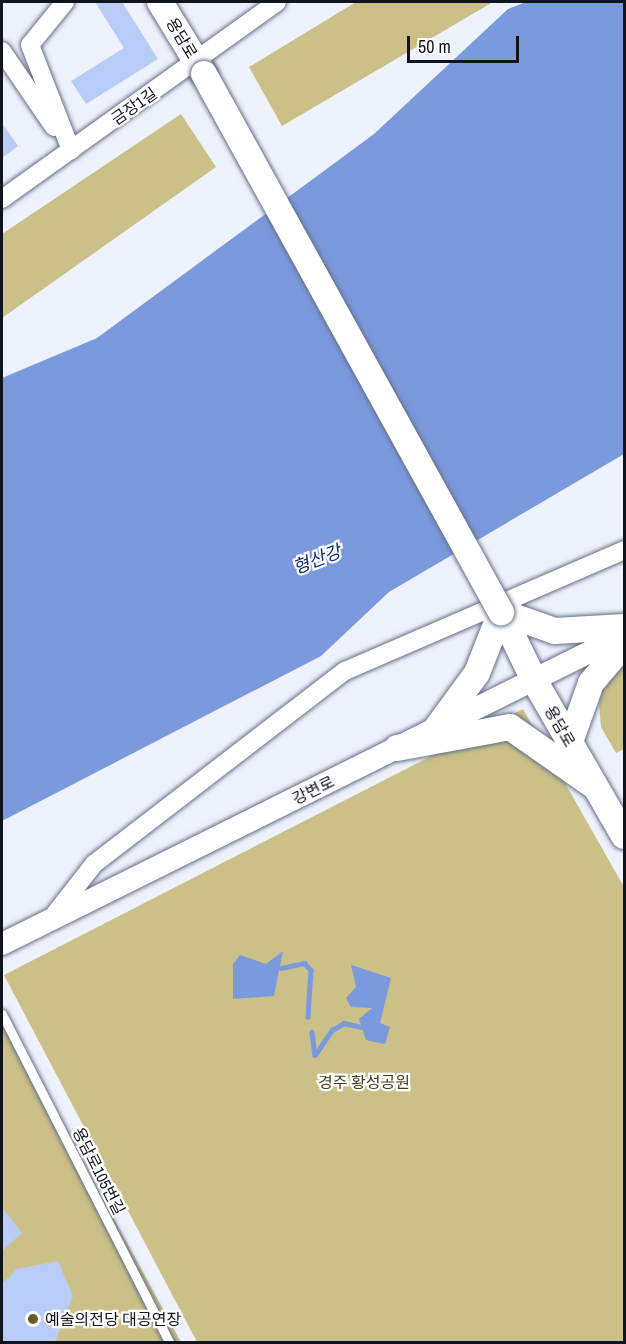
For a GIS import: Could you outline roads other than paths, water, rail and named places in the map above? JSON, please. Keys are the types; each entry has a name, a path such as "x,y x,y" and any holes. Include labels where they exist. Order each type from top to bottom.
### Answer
{"main road":[{"name":"용담로","path":"160,2 200,68 501,612 534,680 624,836"},
{"path":"436,729 477,672 501,612 555,631 624,627"},
{"path":"570,742 591,683 624,644"},
{"path":"397,748 510,727 597,788"}],"street":[{"path":"65,2 30,45 71,150"},
{"name":"금장1길","path":"2,199 71,150 200,68 277,2"},
{"path":"2,51 71,150"},
{"path":"51,919 94,864 345,671 624,550"},
{"name":"강변로","path":"2,944 624,635"}],"lane":[{"name":"용담로105번길","path":"2,1014 169,1342"}],"water":[{"name":"형산강","path":"526,2 624,2 624,454 389,592 321,656 2,821 2,378 97,338 374,134 508,9"},
{"path":"283,951 274,996 233,999 233,964 240,955 266,964"},
{"path":"351,965 391,978 380,1023 390,1027 385,1044 366,1040 359,1019 372,1008 351,1007 346,998 356,987"}],"waterway":[{"path":"281,968 304,963 311,970 308,1017"},
{"path":"312,1032 315,1055 332,1030 344,1023 362,1027"}],"place":[{"name":"예술의전당 대공연장","path":"33,1319"}],"park label":[{"name":"경주 황성공원","path":"364,1082"}]}
